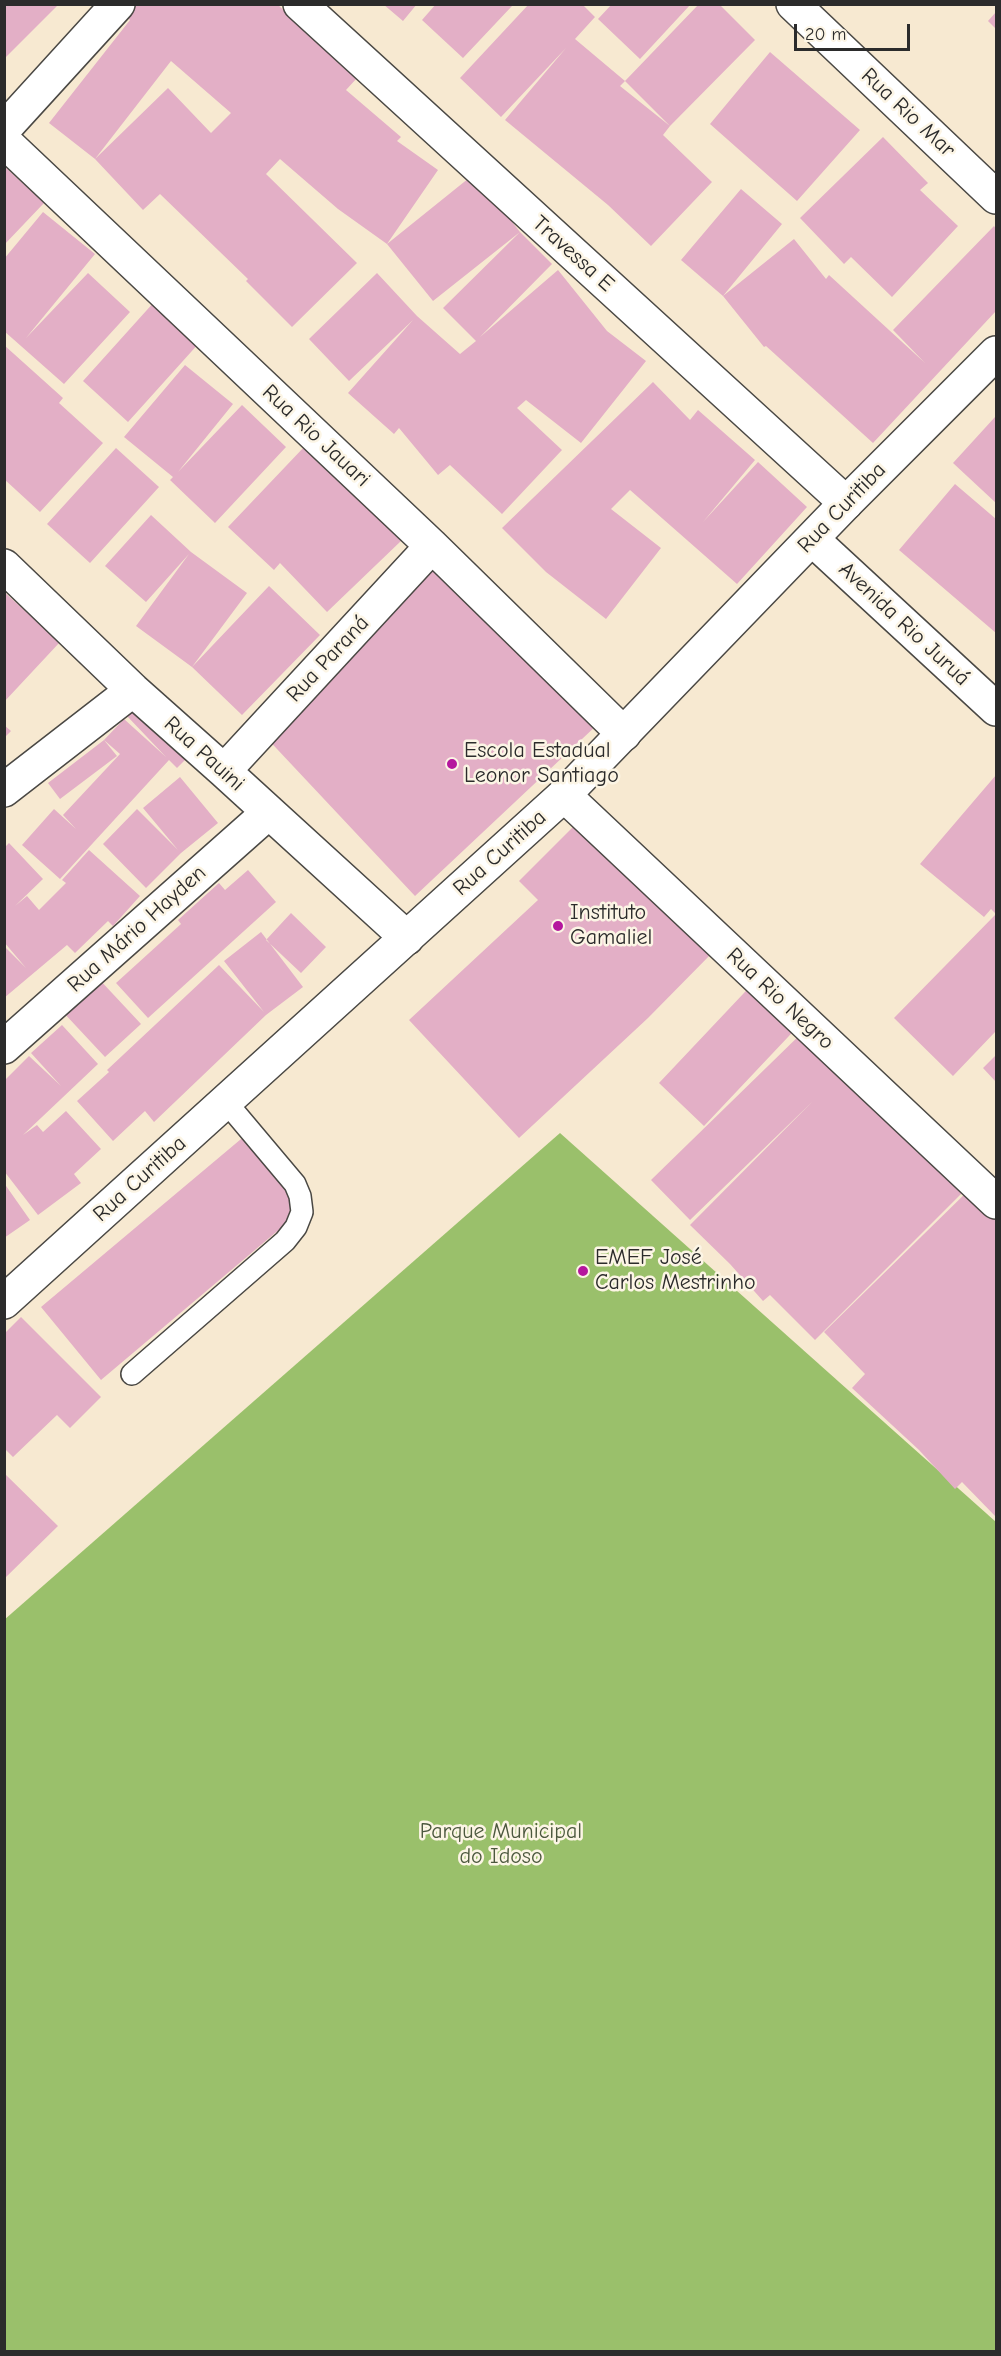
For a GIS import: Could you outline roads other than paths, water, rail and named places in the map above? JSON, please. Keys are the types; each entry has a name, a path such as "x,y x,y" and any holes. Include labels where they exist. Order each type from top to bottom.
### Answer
{"street":[{"path":"4,129 118,4"},
{"name":"Travessa E","path":"300,4 846,503"},
{"name":"Rua Rio Mar","path":"793,4 996,197"},
{"name":"Rua Rio Jauari","path":"4,141 432,546 624,734"},
{"name":"Rua Curitiba","path":"4,1302 564,795 846,503 996,353"},
{"name":"Avenida Rio Juruá","path":"812,539 996,709"},
{"name":"Rua Paraná","path":"224,771 432,546"},
{"name":"Rua Pauini","path":"4,566 133,690 406,938"},
{"path":"4,790 133,690"},
{"name":"Rua Rio Negro","path":"564,795 996,1202"},
{"name":"Rua Mário Hayden","path":"4,1047 269,812"}],"lane":[{"path":"132,1374 285,1241 296,1227 302,1212 300,1196 295,1184 226,1102"}],"place":[{"name":"Escola Estadual Leonor Santiago","path":"452,764"},
{"name":"Instituto Gamaliel","path":"558,926"},
{"name":"EMEF José Carlos Mestrinho","path":"583,1271"}],"park label":[{"name":"Parque Municipal do Idoso","path":"501,1844"}]}
